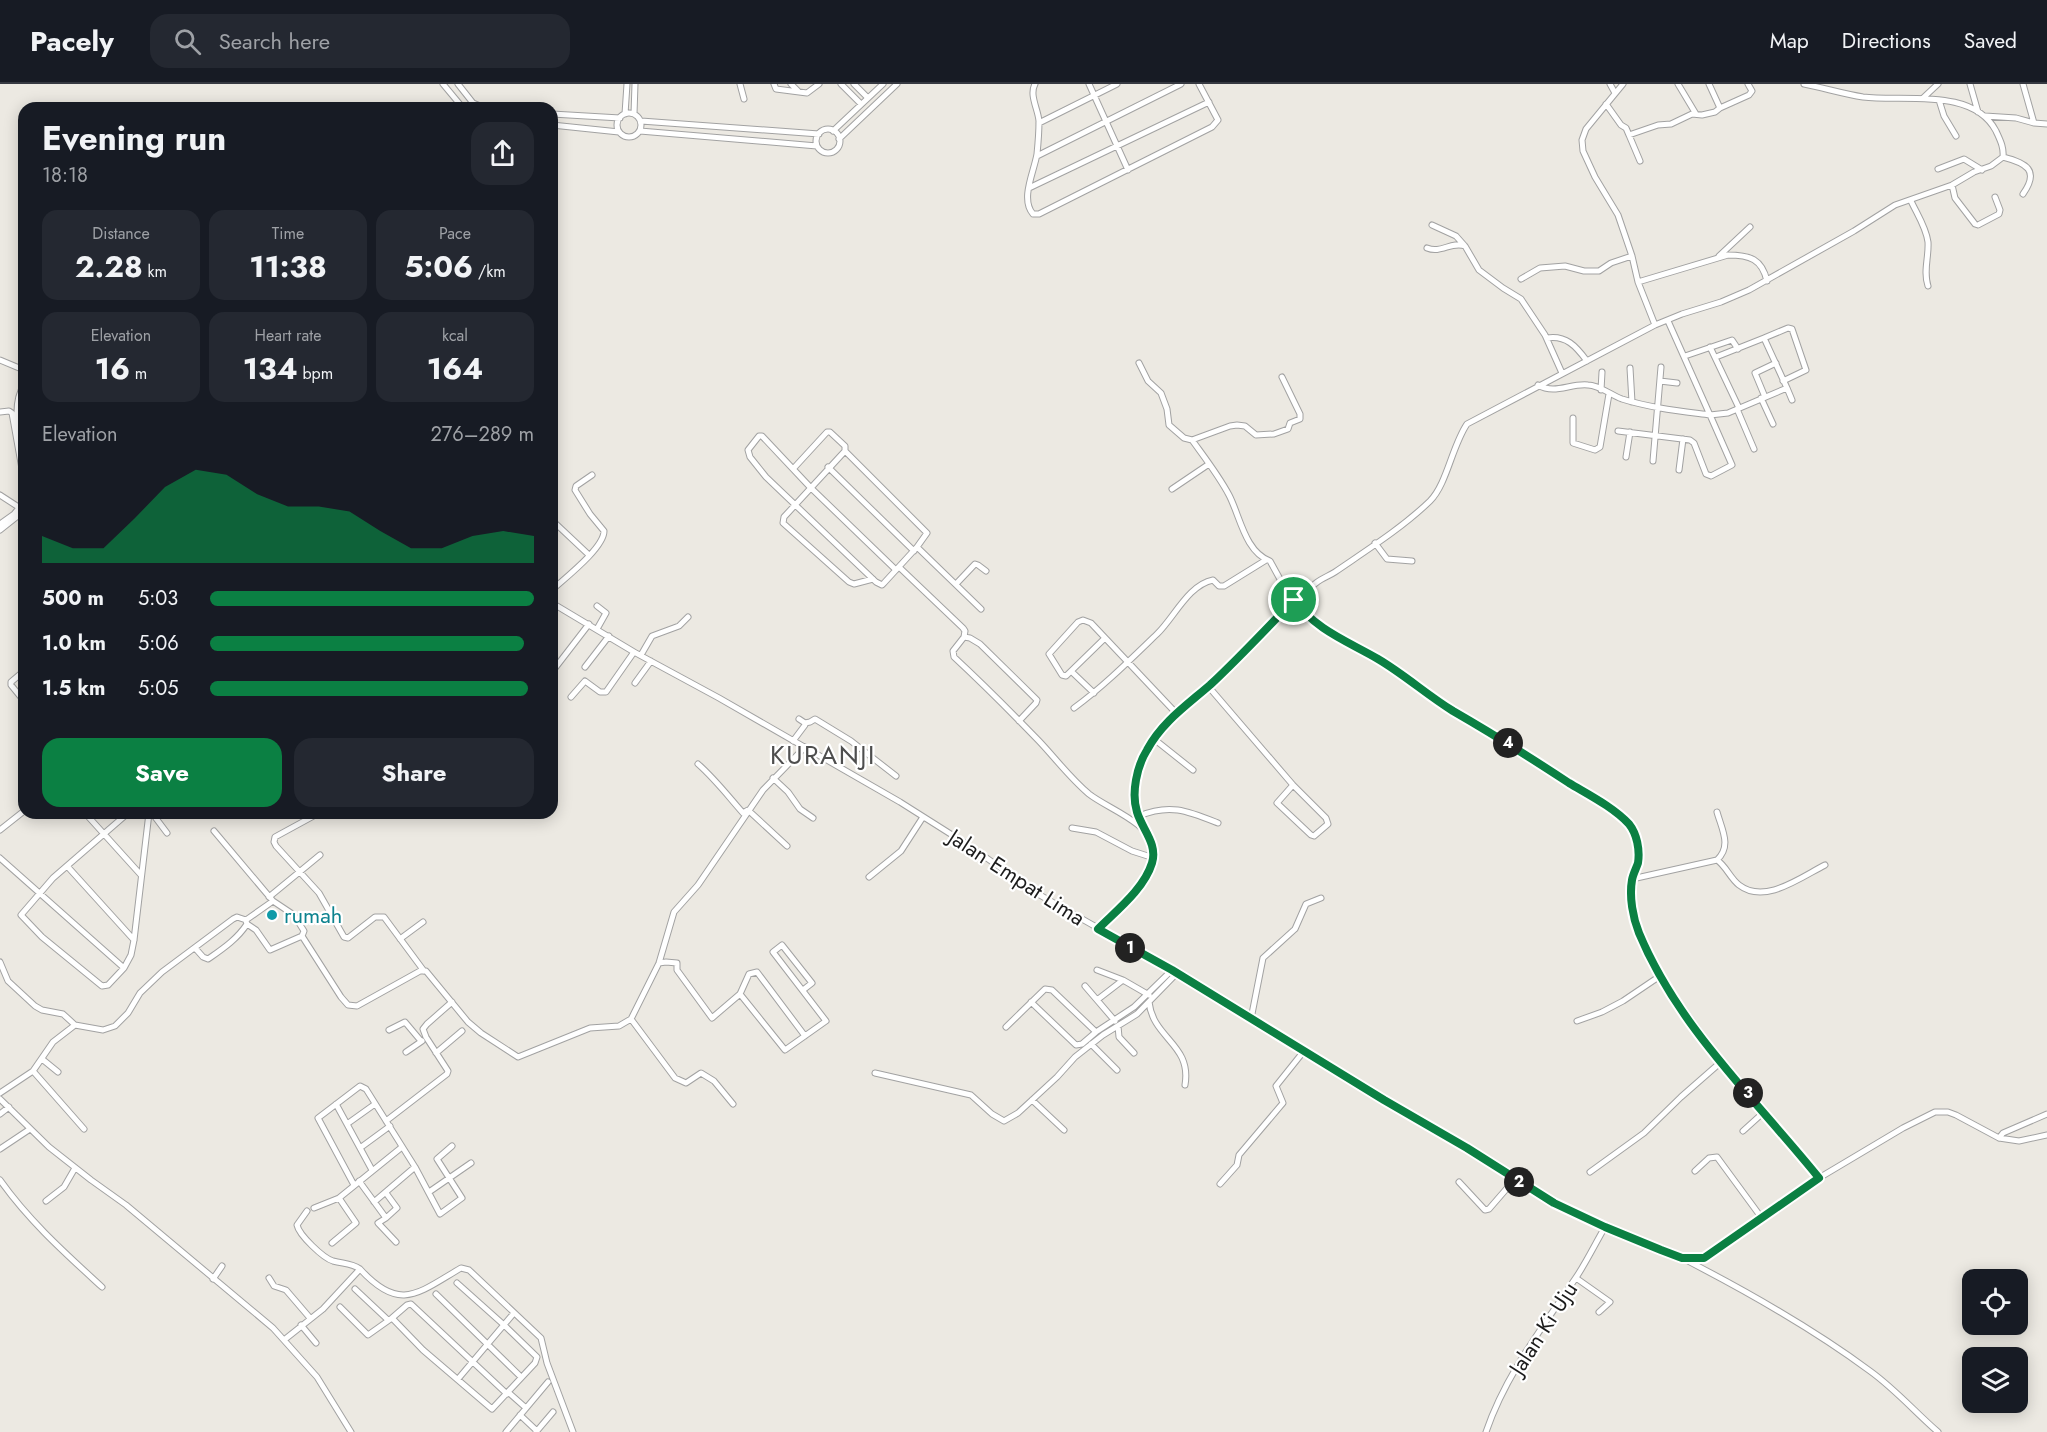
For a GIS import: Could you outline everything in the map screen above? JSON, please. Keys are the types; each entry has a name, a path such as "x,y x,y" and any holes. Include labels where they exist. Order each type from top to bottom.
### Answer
{"street":[{"path":"443,84 458,102"},
{"path":"458,84 472,102"},
{"path":"625,114 627,84"},
{"path":"635,84 634,114 640,121 640,131"},
{"path":"740,84 744,99"},
{"path":"774,84 776,89 807,93 819,84"},
{"path":"791,84 798,91"},
{"path":"842,84 861,104"},
{"path":"854,84 868,99"},
{"path":"833,131 883,84"},
{"path":"839,139 897,84"},
{"path":"1035,84 1033,97 1039,123 1028,202 1034,214 1039,214 1212,127 1218,120 1199,84"},
{"path":"1089,84 1128,170"},
{"path":"1039,123 1117,84"},
{"path":"1036,156 1181,84"},
{"path":"1610,84 1615,93"},
{"path":"1623,84 1583,135 1582,145 1586,160 1618,215 1638,282 1655,325"},
{"path":"1678,84 1680,91 1696,114"},
{"path":"1708,84 1720,108"},
{"path":"1629,135 1696,114 1702,115 1715,111 1749,95 1752,91 1748,84"},
{"path":"1804,84 1863,97 1939,100 1965,106 1985,116 2016,118 2047,124"},
{"path":"1923,98 1938,84"},
{"path":"1970,84 1978,112"},
{"path":"2023,84 2034,123"},
{"path":"626,96 634,97"},
{"path":"1939,100 1944,116 1956,136"},
{"path":"1029,188 1209,102"},
{"path":"1606,104 1621,125 1626,128 1640,161"},
{"path":"558,114 620,118"},
{"path":"619,132 620,118 625,114 634,114"},
{"path":"1098,929 1140,885 1149,872 1154,858 1153,846 1135,802 1137,778 1146,750 1154,739 1176,713 1208,686 1294,600 1404,523 1433,498 1460,433 1467,424 1655,325 1721,302 1767,281 1895,205 1952,185 1974,172 1991,166 2003,157 2004,150 1985,116"},
{"path":"640,121 819,134 827,130 833,131 839,139 839,146 832,152 823,152 817,146 816,140 819,134"},
{"path":"558,127 619,132 627,137 632,137 640,131 817,146"},
{"path":"2003,157 2017,161 2029,169 2032,176 2023,194"},
{"path":"1938,169 1964,159 1982,170"},
{"path":"1952,185 1955,198 1972,222 1978,225 2000,214 1995,197"},
{"path":"1911,201 1927,235 1925,272 1928,286"},
{"path":"1432,225 1456,236 1465,246 1479,270 1521,298 1547,338 1562,373"},
{"path":"1718,257 1750,226"},
{"path":"1427,248 1438,250 1454,245 1465,246"},
{"path":"1638,282 1718,257 1735,255 1760,262 1767,281"},
{"path":"1521,279 1540,268 1565,266 1584,271 1599,270 1632,256"},
{"path":"1618,431 1694,443 1706,474 1709,476 1732,466 1668,321"},
{"path":"1716,357 1788,328 1792,329 1806,370 1784,381"},
{"path":"1547,338 1554,337 1569,341 1587,360"},
{"path":"1764,338 1792,400"},
{"path":"1685,356 1732,340 1738,349"},
{"path":"1710,347 1754,449"},
{"path":"0,360 18,368"},
{"path":"1139,363 1148,381 1161,393 1170,425 1184,438 1192,440 1230,426 1245,426 1256,435 1274,434 1288,429 1290,423 1300,419 1300,414 1282,377"},
{"path":"1773,424 1755,373 1776,363"},
{"path":"1653,461 1661,367"},
{"path":"1630,368 1632,402"},
{"path":"1601,390 1602,372"},
{"path":"1660,381 1677,383"},
{"path":"1538,385 1556,390 1581,384 1592,385 1609,394 1659,409 1710,414 1721,414 1738,409 1787,388"},
{"path":"1573,418 1573,443 1594,450 1598,449 1609,394"},
{"path":"18,406 18,421"},
{"path":"0,412 12,413 18,446"},
{"path":"793,469 827,432 830,432 845,446 844,451 783,519 785,525 849,582 854,584 873,579"},
{"path":"1626,457 1630,432"},
{"path":"844,451 927,532 915,549 898,568 882,585 766,477 750,457 748,450 759,436 762,436 810,487 898,568 961,625 965,631 964,637 953,651 954,657 1091,795 1132,820 1145,831"},
{"path":"1192,440 1230,496 1241,526 1251,543 1273,565 1286,590 1315,623 1325,631 1378,659 1451,709 1514,746 1627,822 1633,830 1638,845 1638,863 1632,879 1631,897 1636,923 1660,976 1721,1062 1819,1178"},
{"path":"1680,470 1683,440"},
{"path":"1172,489 1209,464"},
{"path":"828,467 981,609"},
{"path":"558,584 604,537 604,531 575,490 576,486 592,475"},
{"path":"0,495 18,504"},
{"path":"0,524 18,511"},
{"path":"0,530 18,512"},
{"path":"558,526 589,555"},
{"path":"1375,543 1388,559 1412,561"},
{"path":"1074,708 1094,693 1158,633 1186,599 1203,584 1213,580 1219,586 1224,586 1266,560"},
{"path":"956,584 975,564 986,571"},
{"name":"Jalan Empat Lima","path":"558,606 923,817 1038,894 1174,972 1467,1148 1554,1203 1605,1227 1682,1258 1772,1305 1827,1340 1885,1383 1938,1432"},
{"path":"597,606 606,614 597,629"},
{"path":"641,655 652,636 679,626 688,617"},
{"path":"1105,638 1066,676 1062,675 1049,654 1067,633 1083,620 1091,623 1176,713"},
{"path":"558,664 589,624"},
{"path":"585,667 609,636"},
{"path":"964,637 980,644 1036,700 1036,703 1019,721"},
{"path":"571,697 585,681 600,692 606,692 634,652"},
{"path":"635,683 651,661"},
{"path":"1072,672 1094,693"},
{"path":"18,676 11,685 18,694"},
{"path":"1208,686 1328,822 1314,836 1277,803 1293,785"},
{"path":"793,741 806,723 815,718 896,776"},
{"path":"799,719 806,723"},
{"path":"1154,739 1193,770"},
{"path":"308,819 275,837 274,842 319,893 344,937 348,938 379,916 386,918 424,970 476,1029 518,1057 590,1028 619,1026 631,1019 659,963 674,912 698,885 748,810 773,778 805,747"},
{"path":"698,764 715,779 743,813 748,810"},
{"path":"773,778 788,792 800,809 813,818"},
{"path":"1139,816 1155,809 1179,809 1218,823"},
{"path":"748,810 787,846"},
{"path":"1632,879 1717,860 1723,854 1726,846 1717,813"},
{"path":"0,830 18,816"},
{"path":"869,877 901,851 923,817"},
{"path":"90,819 141,875"},
{"path":"121,819 39,893 21,915 42,938 102,986 108,985 124,968 131,955 149,819"},
{"path":"155,819 167,832"},
{"path":"1072,828 1095,832 1132,851 1154,858"},
{"path":"214,831 271,899 294,915 304,931 302,936 341,997 352,1006 357,1006 424,970"},
{"path":"195,948 208,959 230,944 246,922 299,871 321,855"},
{"path":"0,858 124,968"},
{"path":"1717,860 1737,884 1762,893 1791,884 1825,865"},
{"path":"68,866 134,940"},
{"path":"1251,1019 1263,958 1295,929 1306,904 1321,898"},
{"path":"0,962 8,981 35,1006 42,1010 63,1014 75,1025 103,1030 115,1026 128,1013 137,997 154,980 237,917 256,930 270,950 302,936"},
{"path":"400,939 423,922"},
{"path":"740,994 785,1050 826,1021 802,990 773,952 782,945 812,983 802,990"},
{"path":"659,963 677,963 677,970 712,1018 740,994 749,974 757,972 805,1036"},
{"path":"1097,970 1123,980 1149,994"},
{"path":"875,1073 971,1095 1004,1121 1018,1113 1075,1057 1174,972"},
{"path":"1032,1002 1076,1045 1082,1044 1096,1032 1137,1014 1174,972"},
{"path":"1577,1021 1623,1001 1660,976"},
{"path":"1097,1000 1123,980"},
{"path":"1084,986 1116,1024 1119,1037 1134,1053"},
{"path":"1006,1028 1045,989 1052,990 1096,1032"},
{"path":"406,1052 423,1039 424,1026 452,1002"},
{"path":"1149,1002 1150,1011 1156,1023 1176,1048 1186,1066 1185,1085"},
{"path":"631,1019 675,1078 686,1083 701,1073 714,1081 733,1104"},
{"path":"360,1148 448,1071 436,1053 405,1022 389,1030"},
{"path":"0,1093 33,1071 52,1042 75,1025"},
{"path":"436,1053 462,1031"},
{"path":"1090,1044 1117,1070"},
{"path":"1220,1184 1237,1165 1239,1155 1283,1103 1276,1086 1304,1051"},
{"path":"42,1059 58,1072"},
{"path":"1590,1172 1644,1133 1721,1062"},
{"path":"33,1071 84,1129"},
{"path":"386,1218 356,1183 318,1120 320,1115 360,1086 366,1089 415,1167 440,1214 462,1198 437,1159 452,1146"},
{"path":"0,1099 75,1168 126,1205 273,1328 317,1377 351,1432"},
{"path":"1032,1100 1064,1130"},
{"path":"336,1104 372,1170"},
{"path":"347,1124 375,1104"},
{"path":"0,1114 9,1107"},
{"path":"1743,1131 1764,1112"},
{"path":"1682,1258 1704,1258 1819,1178 1895,1132 1935,1112 1948,1112 1956,1115 1999,1138 2019,1141 2047,1135"},
{"path":"1999,1138 2002,1132 2047,1114"},
{"path":"0,1149 30,1129"},
{"path":"314,1208 339,1198 402,1147"},
{"path":"1695,1170 1709,1158 1717,1157 1761,1217"},
{"path":"429,1192 471,1163"},
{"path":"374,1202 415,1167"},
{"path":"46,1201 68,1182 75,1168"},
{"path":"1459,1182 1485,1210 1489,1209 1515,1179"},
{"path":"0,1180 49,1239 102,1287"},
{"path":"386,1193 397,1208 378,1223 396,1242"},
{"path":"332,1243 356,1223 339,1198"},
{"path":"307,1211 297,1225 317,1251 329,1259 353,1264 382,1289 403,1296 424,1289 461,1268 466,1268 541,1338 547,1363 572,1429 567,1432"},
{"name":"Jalan Ki Uju","path":"1486,1432 1492,1412 1511,1378 1542,1325 1576,1278 1605,1227"},
{"path":"213,1279 222,1266"},
{"path":"284,1340 323,1309 360,1269"},
{"path":"269,1278 274,1286 286,1290 310,1318"},
{"path":"1576,1278 1610,1302 1599,1312"},
{"path":"356,1288 491,1409 535,1364 537,1357 457,1283"},
{"path":"436,1294 521,1377"},
{"path":"340,1307 368,1335 411,1304 472,1362 526,1408"},
{"path":"458,1379 514,1313"},
{"path":"301,1325 316,1343"},
{"path":"506,1432 548,1382"},
{"path":"520,1415 537,1431 553,1412"}],"place":[{"name":"rumah","path":"272,915"}],"district":[{"name":"KURANJI","path":"823,755"}],"route":[{"path":"1294,600 1325,631 1378,659 1451,709 1593,797 1630,825 1638,845 1639,855 1632,879 1633,911 1640,934 1660,976 1689,1020 1721,1062 1819,1178 1704,1258 1682,1258 1605,1227 1554,1203 1172,970 1098,929 1140,885 1149,872 1154,858 1151,840 1145,831 1135,802 1137,778 1146,750 1176,713 1221,674 1294,600"}]}
